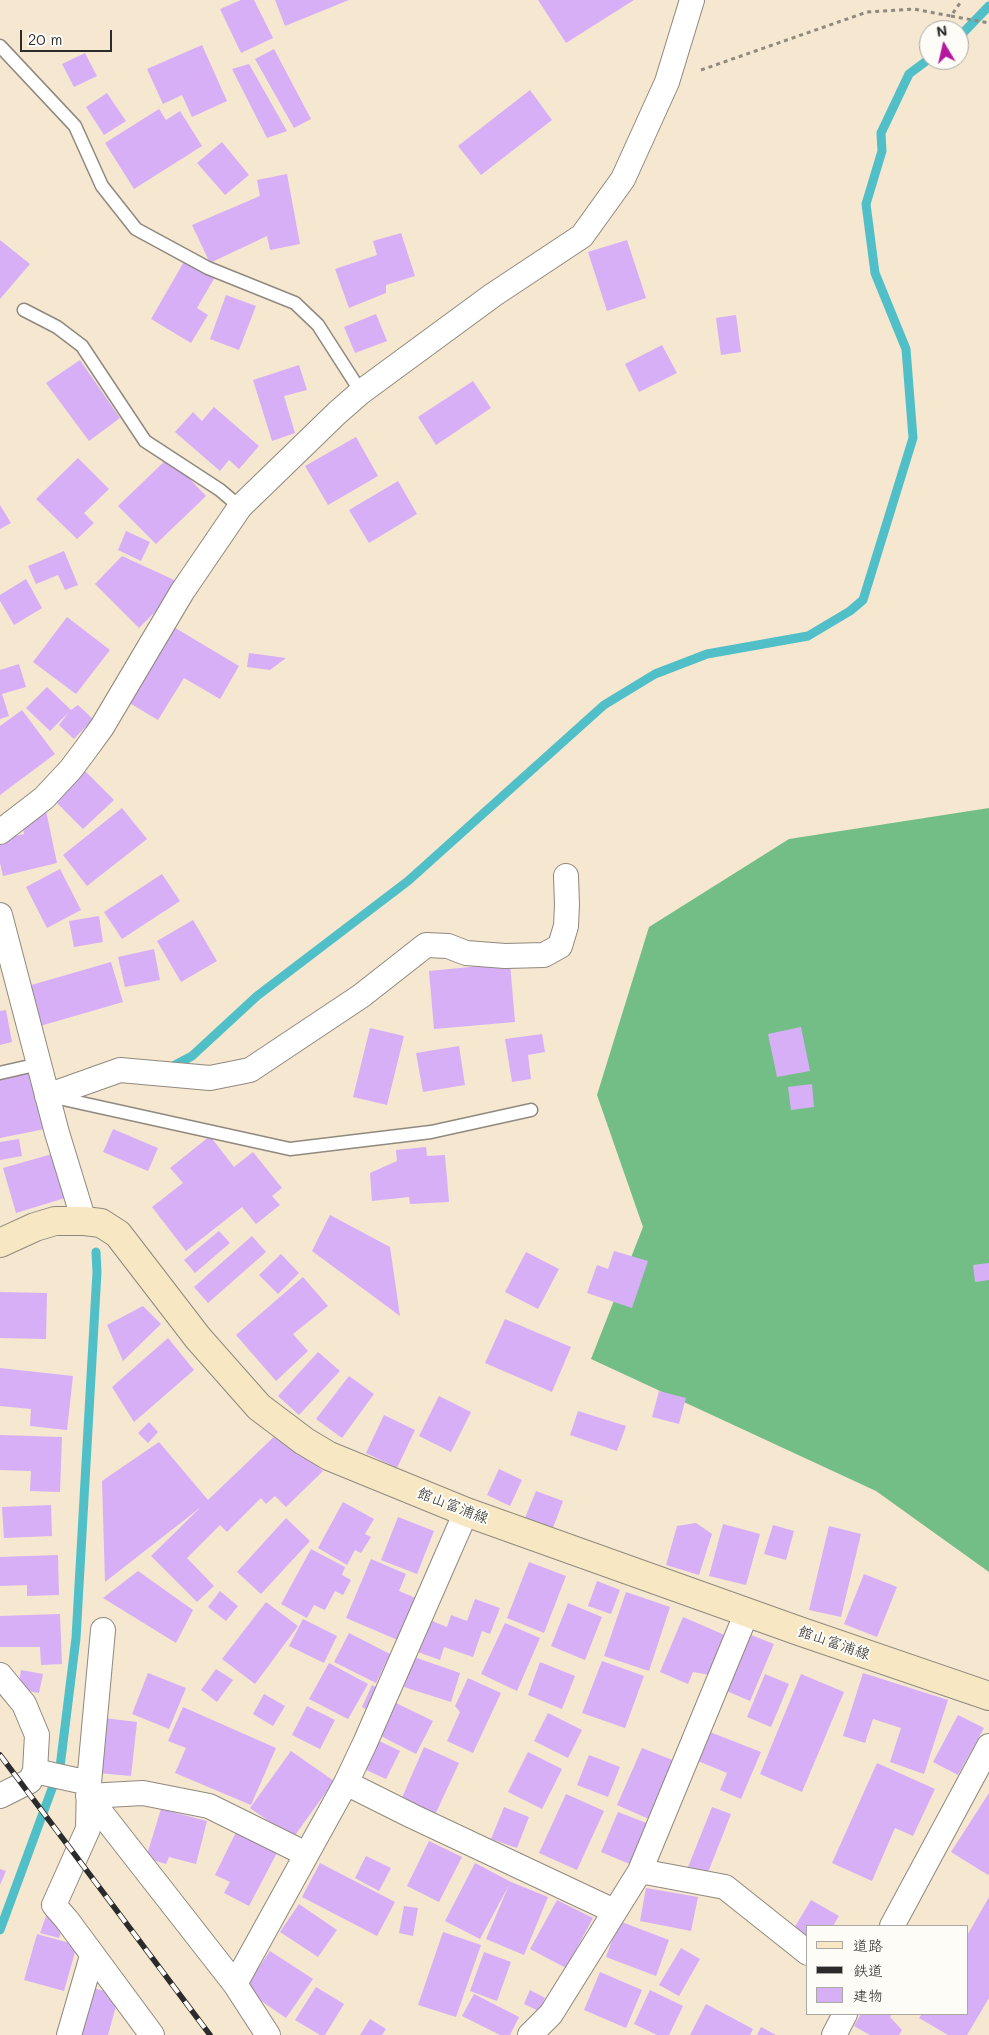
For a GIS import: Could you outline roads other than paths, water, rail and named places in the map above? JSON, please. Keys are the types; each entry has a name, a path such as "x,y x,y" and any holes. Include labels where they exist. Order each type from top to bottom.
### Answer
{"main road":[{"name":"館山富浦線","path":"0,1243 35,1227 56,1222 84,1221 101,1223 118,1234 198,1338 259,1406 304,1441 329,1456 466,1512 989,1696"}],"street":[{"path":"0,832 44,798 70,769 102,727 182,592 240,507 361,392 505,287 582,236 623,179 667,82 692,0"},
{"path":"47,1096 120,1070 210,1078 250,1070 361,996 426,946 448,946 466,953 544,956 560,946 566,926 566,876"},
{"path":"0,915 47,1096 84,1221"},
{"path":"235,1984 346,1783 466,1512"},
{"path":"530,2035 551,2014 640,1871 747,1612"},
{"path":"102,1630 86,1787 88,1829 54,1905 152,2035"},
{"path":"0,1675 24,1704 37,1735 39,1772 30,1781 0,1796"},
{"path":"893,1925 989,1746"},
{"path":"39,1772 86,1787 143,1793 210,1806 306,1854"},
{"path":"346,1783 614,1912"},
{"path":"86,1787 235,1984 268,2035"},
{"path":"640,1871 725,1886 806,1951"},
{"path":"69,2035 92,1956"},
{"path":"834,2035 844,2015"}],"lane":[{"path":"0,46 74,126 102,186 136,229 208,268 296,303 318,325 361,392"},
{"path":"24,310 57,327 82,346 145,441 220,490 240,507"},
{"path":"0,1073 39,1064"},
{"path":"47,1096 290,1149 431,1132 531,1110"}],"waterway":[{"path":"969,27 989,6"},
{"path":"175,1065 192,1056 257,996 408,881 604,705 655,674 707,654 808,636 850,611 863,600 913,438 906,349 875,273 866,204 882,151 881,133 909,74 919,66"},
{"path":"0,1930 60,1767 76,1638 97,1272 96,1252"}],"railway":[{"path":"0,1755 210,2035"}]}
